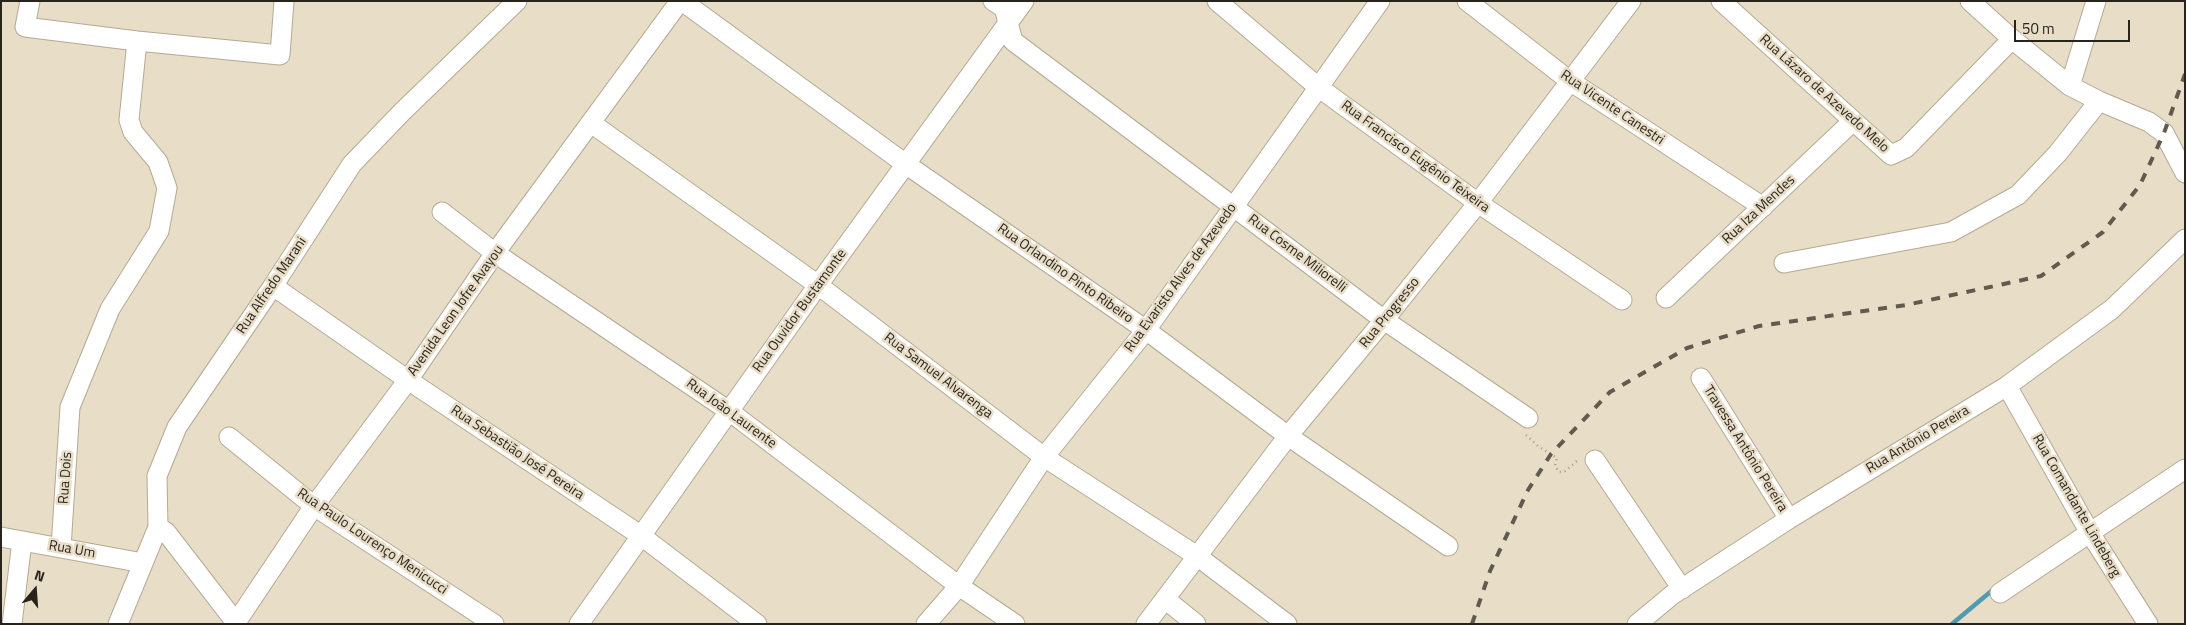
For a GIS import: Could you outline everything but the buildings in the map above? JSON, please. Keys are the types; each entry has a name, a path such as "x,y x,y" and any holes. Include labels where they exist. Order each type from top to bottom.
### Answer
{"street":[{"path":"30,1 25,27 138,41 280,55 284,1"},
{"name":"Rua Alfredo Marani","path":"118,624 158,527 157,476 177,427 273,286 352,164 402,112 517,1"},
{"name":"Avenida Leon Jofre Avayou","path":"236,623 314,506 408,380 496,253 681,1"},
{"name":"Rua Orlandino Pinto Ribeiro","path":"681,1 907,165 1146,330 1288,436 1448,546"},
{"name":"Rua Cosme Miliorelli","path":"993,1 1004,8 1013,41 1384,320 1520,413"},
{"name":"Rua Ouvidor Bustamonte","path":"579,624 818,285 907,165 1024,1"},
{"name":"Rua Francisco Eugênio Teixeira","path":"1217,1 1318,87 1478,203 1622,300"},
{"name":"Rua Evaristo Alves de Azevedo","path":"926,624 958,586 1044,457 1146,330 1380,1"},
{"name":"Rua Vicente Canestri","path":"1467,1 1570,81 1763,207"},
{"name":"Rua Progresso","path":"1146,624 1288,436 1478,203 1631,1"},
{"name":"Rua Lázaro de Azevedo Melo","path":"1721,1 1891,155 1906,148 2012,39"},
{"path":"1970,1 2012,39 2070,86 2099,101 2149,122 2164,133 2185,173"},
{"path":"2070,86 2096,1"},
{"name":"Rua Dois","path":"61,548 70,407 110,309 158,232 167,188 158,162 133,132 129,120 138,41"},
{"path":"1784,263 1951,232 2018,195 2058,154 2099,101"},
{"name":"Rua Iza Mendes","path":"1666,298 1853,121"},
{"name":"Rua Samuel Alvarenga","path":"591,123 818,285 1044,457 1197,556 1287,624"},
{"name":"Rua João Laurente","path":"442,212 496,253 729,411 958,586 1015,624"},
{"name":"Rua Antônio Pereira","path":"1637,624 1682,589 1789,519 2007,386 2112,309 2185,239"},
{"name":"Rua Sebastião José Pereira","path":"273,286 408,380 640,535 757,624"},
{"name":"Travessa Antônio Pereira","path":"1701,378 1789,519"},
{"name":"Rua Comandante Lindeberg","path":"2007,386 2090,533 2148,624"},
{"name":"Rua Paulo Lourenço Menicucci","path":"229,437 314,506 494,624"},
{"path":"1595,460 1682,589"},
{"path":"2000,593 2185,469"},
{"path":"158,527 166,532 236,623"},
{"name":"Rua Um","path":"1,537 143,563"},
{"path":"12,624 22,541"},
{"path":"1165,600 1196,624"}],"path":[{"path":"1520,413 1516,420 1526,436 1557,458 1555,466 1560,472 1564,472 1578,459 1587,456 1595,460"}],"waterway":[{"path":"1952,624 1995,588"}],"railway":[{"path":"1472,624 1490,571 1528,490 1551,454 1610,392 1687,348 1759,326 1906,305 2041,276 2103,232 2140,185 2164,133 2185,74"}]}
